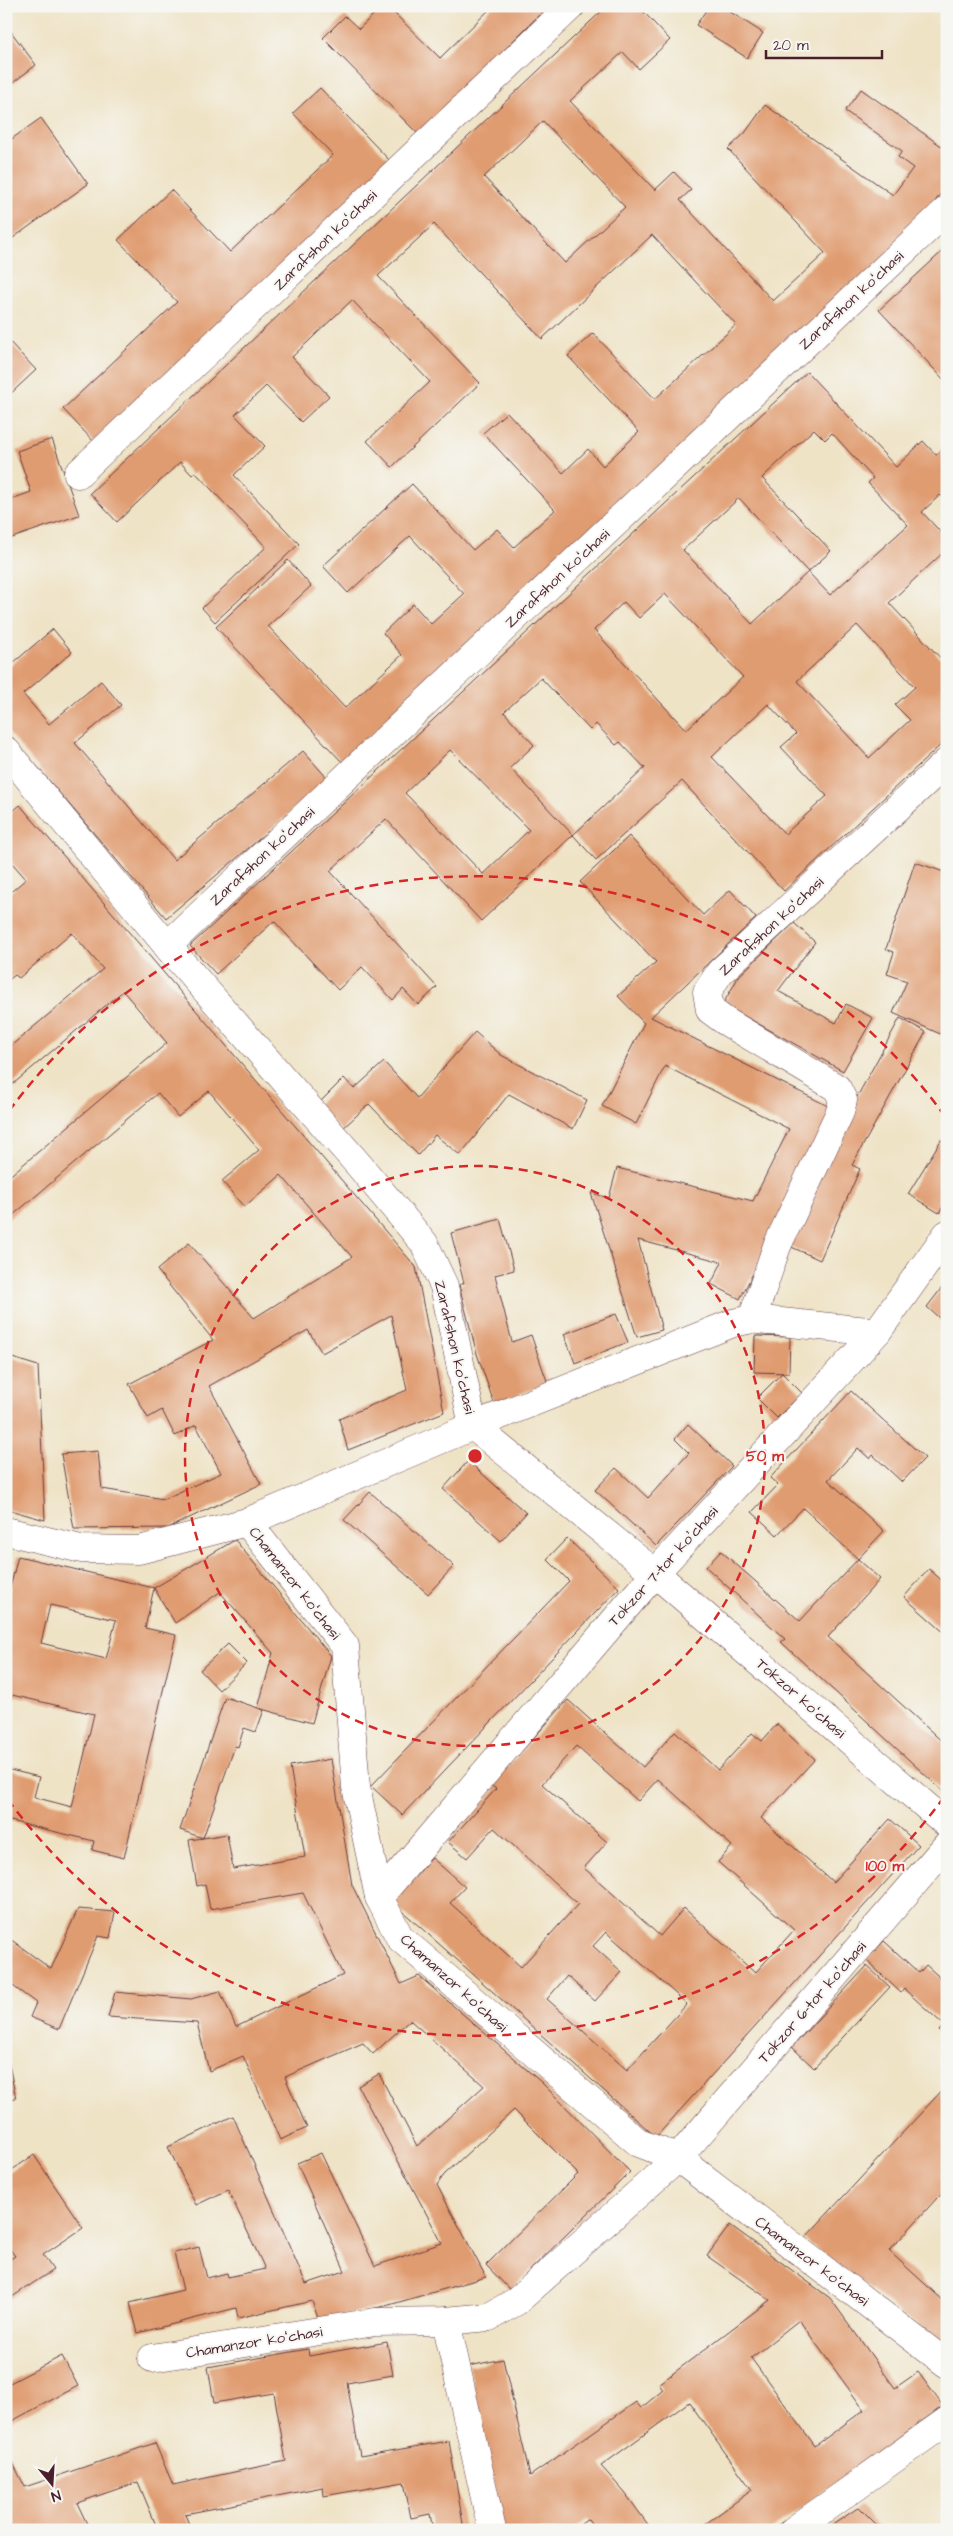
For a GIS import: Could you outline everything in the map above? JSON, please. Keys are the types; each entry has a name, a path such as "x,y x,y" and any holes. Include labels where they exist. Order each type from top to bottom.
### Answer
{"street":[{"name":"Zarafshon koʻchasi","path":"78,474 571,6"},
{"name":"Zarafshon koʻchasi","path":"167,946 947,210"},
{"name":"Zarafshon koʻchasi","path":"6,751 167,946 358,1164 424,1244 444,1286 473,1426 655,1572"},
{"name":"Zarafshon koʻchasi","path":"6,1531 81,1549 139,1550 247,1522 473,1426 733,1323 752,1319 777,1246 840,1112 843,1100 836,1088 710,1010 707,992 720,972 947,762"},
{"name":"Tokzor 7-tor koʼchasi","path":"379,1897 655,1572 877,1332 947,1234"},
{"path":"752,1319 877,1332"},
{"name":"Chamanzor koʻchasi","path":"247,1522 345,1646 356,1788 379,1897 400,1938 639,2143 678,2158 947,2364"},
{"name":"Tokzor koʻchasi","path":"655,1572 947,1824"},
{"name":"Tokzor 6-tor koʼchasi","path":"678,2158 947,1845"},
{"name":"Chamanzor koʻchasi","path":"152,2358 375,2322 446,2321 489,2317 517,2301 678,2158"},
{"path":"446,2321 492,2530"},
{"path":"794,2530 947,2421"}],"building":[{"path":"382,6 387,6 440,58 493,6 548,6 419,135 323,38 345,16 359,29"},
{"path":"607,6 638,6 670,40 639,69 623,52 570,101 655,190 674,172 691,190 680,200 773,301 825,253 728,149 745,133 765,105 893,195 913,168 898,157 902,151 845,111 861,89 947,150 947,185 904,245 342,762 216,627 288,560 311,586 268,626 345,708 402,655 383,633 413,604 431,624 464,594 410,536 348,593 323,566 412,484 473,550 497,529 514,547 555,510 483,433 507,412 563,473 588,449 603,466 639,432 568,356 593,333 655,399 736,325 652,235 542,339 434,224 378,276 480,383 392,467 367,441 430,382 352,300 292,357 329,396 301,422 266,386 235,415 265,446 234,475 299,544 215,622 202,608 266,547 195,472 192,475 180,462 117,522 90,493","holes":["543,121 625,207 565,263 484,177"]},
{"path":"709,6 721,6 763,33 747,58 696,25"},
{"path":"6,25 36,65 6,88"},
{"path":"320,88 393,164 96,444 63,409 177,302 118,240 171,190 230,252 333,155 293,113"},
{"path":"41,118 88,184 6,243 6,143"},
{"path":"947,247 947,383 879,310"},
{"path":"6,338 36,370 6,398"},
{"path":"807,372 896,467 923,441 936,455 947,446 947,501 940,495 922,512 947,539 947,549 889,603 947,665 947,739 784,891 682,781 596,860 573,835 481,921 386,819 330,871 437,987 418,1005 403,989 393,1000 362,967 338,990 274,921 216,974 190,946","holes":["814,429 825,440 832,433 873,478 868,483 908,525 830,595 808,572 831,551 762,478","739,498 808,572 752,624 683,550","665,594 743,677 686,730 594,630 624,602 639,618","857,625 915,687 895,705 910,720 869,758 797,681","541,678 590,730 596,724 616,745 620,742 645,768 573,835 510,768 534,745 504,712","768,704 796,734 781,747 827,796 785,834 712,757","450,750 529,830 483,874 405,793"]},
{"path":"52,439 79,515 6,540 6,501 31,492 17,451"},
{"path":"53,629 72,652 23,694 49,724 101,681 121,705 75,743 174,860 303,751 329,780 166,918 6,730 6,669"},
{"path":"20,805 416,1267 444,1412 348,1450 339,1419 407,1390 391,1315 322,1353 308,1330 209,1386 261,1484 168,1528 74,1529 61,1454 98,1451 102,1489 164,1499 221,1473 196,1425 175,1436 162,1410 148,1418 129,1384 213,1340 157,1270 189,1243 254,1318 352,1257 281,1175 244,1207 222,1181 259,1150 209,1091 178,1117 158,1093 6,1221 6,1179 167,1043 123,991 6,1090 6,1050 103,969 72,933 19,978 15,975 6,982 6,896 26,879 6,856 6,817"},
{"path":"629,836 703,915 730,890 756,918 651,1017 836,1110 740,1299 711,1284 722,1262 638,1240 662,1330 637,1337 591,1193 609,1198 617,1168 753,1201 789,1129 665,1066 636,1124 602,1106 644,1023 618,996 656,962 580,882"},
{"path":"915,862 947,873 947,1037 893,1013 907,981 887,974 894,952 886,949"},
{"path":"794,923 815,942 778,991 836,1023 846,1004 873,1018 843,1071 723,1004 739,976"},
{"path":"900,1018 926,1032 852,1165 860,1169 820,1260 785,1244 826,1154"},
{"path":"475,1032 501,1055 587,1100 573,1129 509,1094 460,1155 435,1135 418,1155 369,1104 341,1130 317,1105 344,1078 354,1089 384,1062 417,1098"},
{"path":"941,1140 947,1143 947,1200 939,1213 908,1194"},
{"path":"500,1219 514,1270 495,1275 512,1342 531,1335 548,1384 494,1403 477,1354 459,1285 464,1283 451,1233"},
{"path":"947,1281 947,1325 927,1307"},
{"path":"616,1314 628,1342 575,1363 564,1334"},
{"path":"755,1336 790,1337 789,1373 754,1372"},
{"path":"6,1356 38,1366 45,1520 6,1509"},
{"path":"782,1373 802,1393 777,1418 757,1398"},
{"path":"851,1391 925,1458 902,1482 873,1455 870,1459 858,1448 828,1480 884,1531 858,1559 803,1508 777,1535 752,1512 778,1485 770,1478"},
{"path":"688,1424 732,1466 656,1546 595,1490 616,1468 648,1498 689,1453 675,1439"},
{"path":"468,1461 526,1513 501,1541 443,1489"},
{"path":"370,1492 454,1566 428,1594 344,1520"},
{"path":"567,1538 619,1588 402,1815 371,1786 569,1581 547,1559"},
{"path":"235,1540 331,1656 312,1723 258,1708 273,1653 220,1592 175,1623 154,1588"},
{"path":"721,1551 800,1621 858,1559 880,1579 828,1637 947,1746 947,1795 781,1642 785,1639 706,1567"},
{"path":"18,1556 154,1588 145,1628 176,1635 124,1858 92,1850 94,1841 6,1820 6,1769 39,1777 34,1797 72,1807 94,1714 12,1695 9,1711 6,1710 6,1604","holes":["50,1605 116,1620 106,1659 41,1643"]},
{"path":"929,1569 947,1585 947,1635 904,1597"},
{"path":"228,1644 247,1663 219,1690 200,1670"},
{"path":"225,1697 264,1710 256,1732 244,1728 238,1747 235,1746 203,1838 180,1830"},
{"path":"568,1700 643,1767 675,1731 718,1770 752,1733 762,1741 777,1724 815,1759 761,1818 833,1882 890,1819 919,1845 656,2137 392,1902 432,1858 465,1887 450,1903 521,1967 578,1904 494,1828 467,1858 448,1842 496,1789 491,1785","holes":["576,1746 638,1801 658,1779 732,1846 718,1862 794,1930 755,1973 684,1908 660,1936 584,1868 607,1842 542,1784","606,1932 687,2004 627,2070 547,1999 567,1976 595,2001 622,1972 593,1946"]},
{"path":"331,1759 352,1885 401,1984 419,1976 542,2083 630,2172 510,2290 486,2265 578,2174 514,2110 444,2175 437,2185 486,2277 389,2305 319,2321 312,2301 238,2318 236,2308 138,2333 130,2303 183,2290 174,2253 199,2247 207,2278 227,2273 228,2277 265,2269 228,2190 196,2205 168,2147 233,2116 306,2284 345,2271 297,2163 321,2153 375,2266 442,2243 358,2086 379,2074 417,2146 484,2086 410,2020 373,2054 363,2043 285,2077 307,2128 280,2140 243,2056 209,2071 197,2023 108,2017 115,1992 191,1999 220,1991 236,2027 343,1975 303,1893 210,1909 205,1884 197,1886 189,1840 227,1834 233,1869 305,1857 290,1766"},
{"path":"78,1909 115,1912 110,1938 98,1936 59,2029 30,2017 36,2003 6,1981 6,1936 51,1969"},
{"path":"884,1941 919,1973 926,1965 947,1984 947,2037 939,2031 944,2025 904,1989 901,1993 866,1960"},
{"path":"867,1966 890,1987 814,2068 792,2047"},
{"path":"6,2051 16,2098 6,2099"},
{"path":"947,2085 947,2187 889,2251 947,2304 947,2348 804,2239"},
{"path":"34,2155 83,2228 43,2255 53,2270 6,2301 6,2262 15,2256 6,2244 6,2174"},
{"path":"730,2225 830,2298 895,2388 918,2372 943,2406 771,2530 697,2530 752,2490 689,2402 601,2466 625,2493 652,2530 596,2530 588,2519 573,2530 503,2530 469,2366 503,2359 530,2476 636,2402 641,2408 663,2390 659,2384 770,2300 707,2256","holes":["799,2320 864,2410 815,2446 751,2358"]},
{"path":"387,2342 393,2375 347,2383 360,2456 449,2441 464,2530 433,2530 430,2514 411,2518 404,2482 324,2496 323,2487 185,2514 191,2530 158,2530 138,2482 77,2503 90,2530 6,2530 6,2449 25,2487 155,2443 173,2485 286,2461 274,2393 214,2403 208,2367 308,2349 309,2356"},
{"path":"62,2356 78,2386 6,2424 6,2385"},
{"path":"859,2507 882,2530 825,2530"}]}
